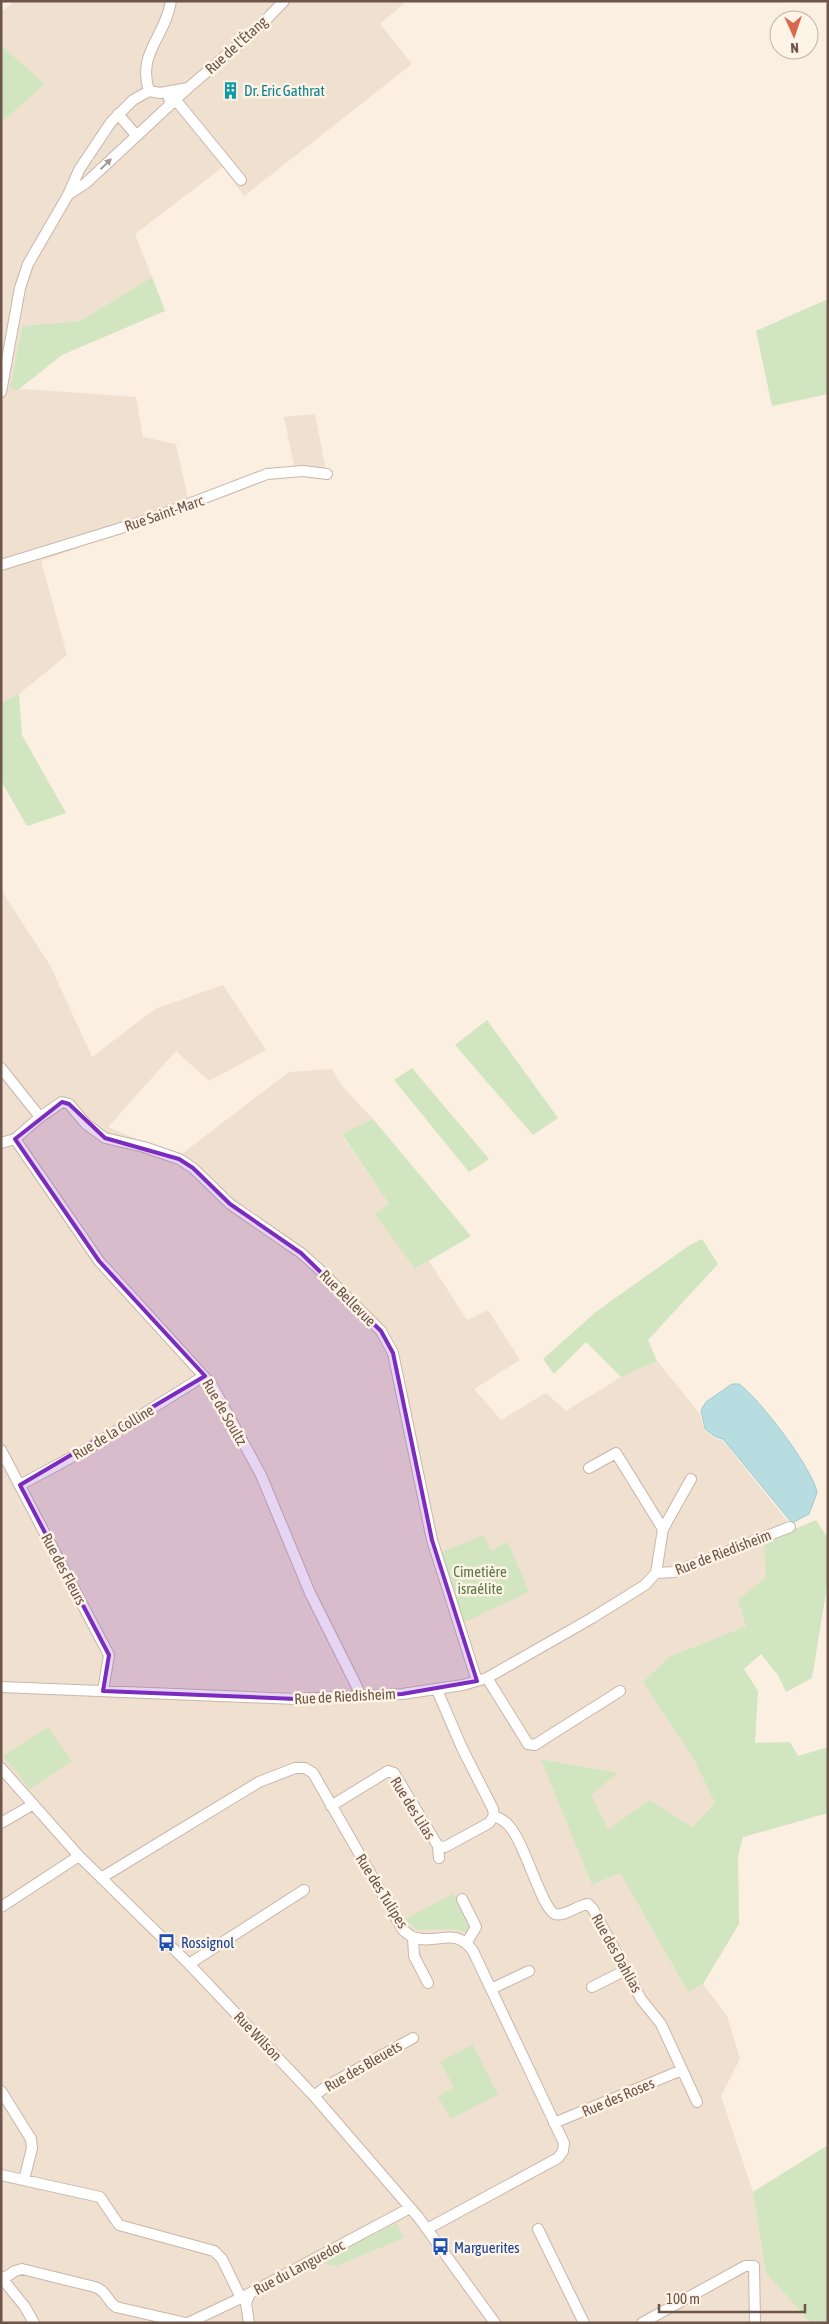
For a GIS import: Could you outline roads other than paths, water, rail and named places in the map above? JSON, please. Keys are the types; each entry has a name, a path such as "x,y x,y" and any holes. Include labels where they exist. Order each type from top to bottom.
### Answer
{"street":[{"path":"171,1 168,18 148,56 145,68 149,92 160,93 188,88"},
{"name":"Rue de l'Étang","path":"68,195 86,183 188,88 259,27 284,1"},
{"name":"Rue de l'Étang","path":"1,392 20,288 26,272 53,218 68,195 79,170 118,114 132,100 149,92"},
{"path":"160,93 179,104 241,180"},
{"path":"118,114 136,135"},
{"name":"Rue Saint-Marc","path":"1,565 147,520 267,474 303,471 327,474"},
{"path":"1,1068 40,1117 15,1139 1,1143"},
{"name":"Rue Bellevue","path":"40,1117 62,1102 69,1104 86,1124 105,1138 144,1147 179,1159 193,1168 230,1204 301,1252 363,1310 381,1331 392,1353 432,1540 482,1680"},
{"name":"Rue de Soultz","path":"15,1139 99,1261 212,1385 261,1475 310,1593 360,1696"},
{"name":"Rue de la Colline","path":"20,1484 87,1448 204,1376"},
{"name":"Rue des Fleurs","path":"1,1450 109,1655 103,1691"},
{"path":"589,1468 616,1453 663,1529"},
{"name":"Rue de Riedisheim","path":"1,1687 296,1699 437,1690 482,1680 646,1585 656,1573 663,1529 691,1479"},
{"name":"Rue de Riedisheim","path":"656,1573 674,1572 790,1527"},
{"path":"482,1680 528,1744 534,1745 620,1691"},
{"name":"Rue des Dahlias","path":"437,1690 462,1748 493,1809 494,1816 506,1822 532,1867 542,1895 550,1910 555,1914 562,1914 588,1904 593,1909 642,1999 661,2024 697,2102"},
{"name":"Rue Wilson","path":"1,1768 79,1856 189,1964 314,2096 427,2229 495,2323"},
{"name":"Rue des Tulipes","path":"101,1878 259,1782 295,1768 305,1768 313,1773 403,1930 413,1937 457,1937 467,1942"},
{"name":"Rue des Lilas","path":"331,1806 388,1772 394,1773 438,1846 445,1846 489,1824 494,1816"},
{"path":"1,1823 32,1805"},
{"path":"438,1846 438,1858"},
{"path":"1,1906 79,1856"},
{"path":"189,1964 304,1890"},
{"path":"427,2229 558,2158 563,2151 564,2143 474,1951 467,1942 476,1927 462,1899"},
{"path":"413,1937 414,1956 428,1983"},
{"path":"592,1987 626,1970"},
{"path":"491,1989 529,1971"},
{"name":"Rue des Bleuets","path":"314,2096 328,2086 413,2038"},
{"name":"Rue des Roses","path":"554,2123 682,2070"},
{"path":"1,2091 31,2139 32,2148 24,2180"},
{"path":"1,2175 100,2197 119,2225 214,2251 222,2259 246,2295 250,2323"},
{"name":"Rue du Languedoc","path":"2,2278 15,2271 22,2270 96,2287 102,2290 116,2307 187,2323 246,2295 410,2208"},
{"path":"538,2229 584,2323"},
{"path":"642,2323 745,2266 754,2266 755,2323"},
{"path":"2,2278 26,2307 34,2323"}],"water":[{"path":"732,1384 739,1384 772,1419 796,1452 814,1482 817,1493 809,1514 792,1523 723,1439 716,1437 705,1429 701,1410 706,1402"}],"place":[{"name":"Dr. Eric Gathrat","path":"230,90"},
{"name":"Rossignol","path":"167,1942"},
{"name":"Marguerites","path":"440,2247"}],"park label":[{"name":"Cimetière israélite","path":"480,1580"}]}
